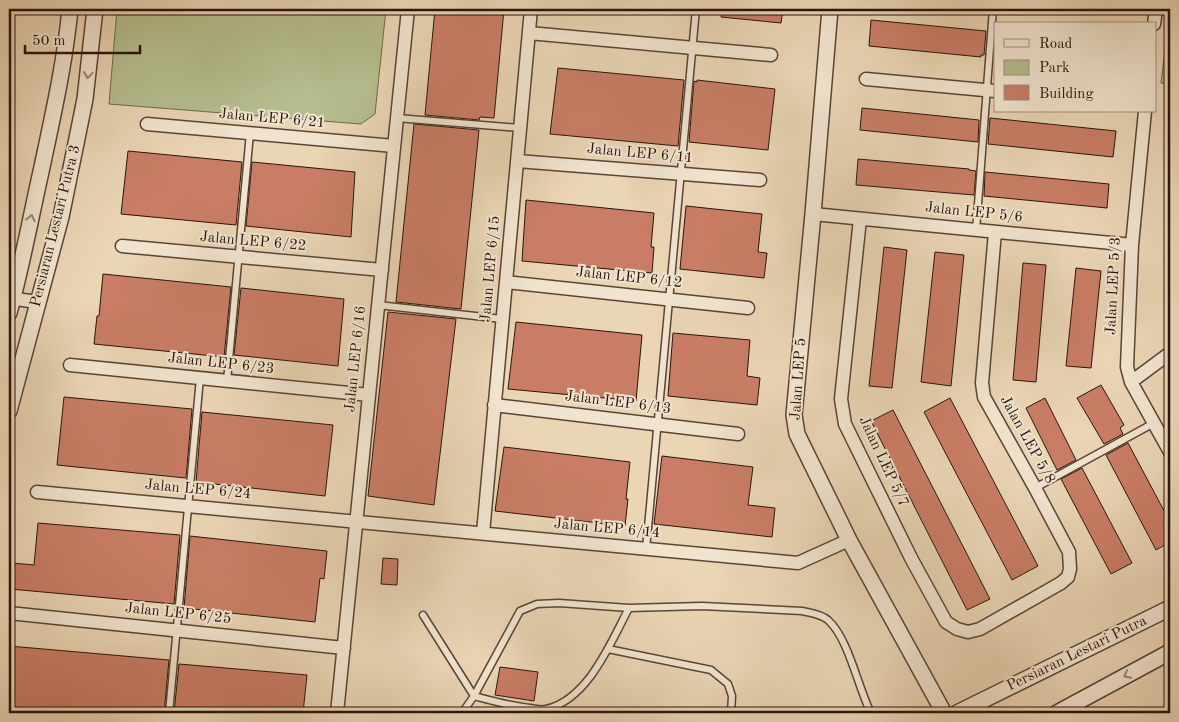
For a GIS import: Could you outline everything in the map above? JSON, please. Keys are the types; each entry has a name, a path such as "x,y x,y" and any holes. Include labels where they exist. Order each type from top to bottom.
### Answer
{"street":[{"name":"Persiaran Lestari Putra 3","path":"10,303 15,271 63,57 70,9"},
{"name":"Persiaran Lestari Putra 3","path":"9,411 61,217 83,108 95,9"},
{"name":"Jalan LEP 6/16","path":"337,713 408,9"},
{"name":"Jalan LEP 6/15","path":"483,533 531,9"},
{"name":"Jalan LEP 5","path":"830,9 814,214 794,415 797,434 849,540 944,713"},
{"path":"1154,22 1156,9"},
{"path":"529,33 771,55"},
{"path":"866,79 991,90"},
{"name":"Jalan LEP 5/3","path":"1145,112 1132,245 1127,367 1131,382 1170,452"},
{"name":"Jalan LEP 6/21","path":"147,124 394,146"},
{"name":"Jalan LEP 6/11","path":"517,161 760,180"},
{"name":"Jalan LEP 5/6","path":"814,214 1132,245"},
{"name":"Jalan LEP 5/7","path":"860,218 841,400 846,424 910,558 946,622 957,629 968,632 980,629 1061,584 1068,577 1070,569"},
{"name":"Jalan LEP 5/8","path":"995,232 982,383 984,397 1069,552 1070,569"},
{"name":"Jalan LEP 6/22","path":"122,246 382,270"},
{"name":"Jalan LEP 6/12","path":"506,282 748,308"},
{"path":"10,303 37,302"},
{"path":"1131,382 1170,353"},
{"name":"Jalan LEP 6/23","path":"70,365 369,395"},
{"name":"Jalan LEP 6/13","path":"494,405 738,434"},
{"name":"Jalan LEP 6/24","path":"37,492 357,522"},
{"name":"Jalan LEP 6/14","path":"357,522 798,562 849,540"},
{"name":"Persiaran Lestari Putra","path":"957,713 1170,608"},
{"name":"Jalan LEP 6/25","path":"9,613 344,648"},
{"path":"1057,713 1170,652"}],"lane":[{"path":"646,548 696,9"},
{"path":"976,230 991,90 993,9"},
{"path":"397,118 520,128"},
{"path":"227,381 250,133"},
{"path":"378,305 502,319"},
{"path":"170,713 200,378"},
{"path":"1035,488 1154,423"},
{"path":"462,713 474,696 520,611 537,604 544,604 629,608 702,606 817,614 828,620 837,632 872,713"},
{"path":"423,614 474,696 506,705 544,710 561,703 584,686 608,649 629,608"},
{"path":"608,649 711,670 728,684 732,696 731,713"}],"green space":[{"path":"117,9 386,9 375,114 361,124 109,104"},
{"path":"1170,9 1170,84 1161,83"}],"building":[{"path":"435,9 504,9 494,118 480,117 479,120 425,115"},
{"path":"722,9 783,9 781,23 721,17"},
{"path":"871,20 986,31 984,55 981,55 981,57 869,46"},
{"path":"558,68 684,80 678,146 550,134"},
{"path":"697,80 775,89 768,150 689,142 694,81 697,82"},
{"path":"862,108 979,120 978,142 860,130"},
{"path":"990,118 1116,131 1113,157 988,144"},
{"path":"414,124 479,130 461,309 396,302"},
{"path":"128,151 242,162 236,225 121,214"},
{"path":"858,159 976,171 974,195 856,185"},
{"path":"252,162 355,172 351,237 246,226"},
{"path":"985,172 1109,184 1107,208 984,196"},
{"path":"526,200 654,213 651,247 654,247 652,273 522,261"},
{"path":"686,206 762,214 758,252 767,253 764,278 680,269"},
{"path":"884,247 907,250 892,388 869,386"},
{"path":"935,252 964,255 951,386 921,382"},
{"path":"1023,263 1046,265 1036,382 1013,380"},
{"path":"1076,268 1101,271 1091,368 1066,366"},
{"path":"103,274 231,287 224,357 94,344"},
{"path":"241,288 344,299 338,366 234,355"},
{"path":"388,312 456,319 434,505 368,496"},
{"path":"516,322 642,335 636,401 508,389"},
{"path":"673,333 750,340 747,376 760,378 757,405 668,396"},
{"path":"1101,385 1124,425 1120,428 1123,434 1104,444 1077,398"},
{"path":"64,397 192,409 186,478 57,465"},
{"path":"950,398 1038,566 1012,580 924,412"},
{"path":"1045,398 1076,460 1057,470 1026,408"},
{"path":"893,410 990,599 967,610 871,421"},
{"path":"202,412 333,425 325,496 196,482"},
{"path":"1128,443 1170,522 1170,542 1156,550 1106,455"},
{"path":"504,447 630,462 625,526 495,511"},
{"path":"662,456 753,467 748,505 775,508 772,537 654,524"},
{"path":"1082,468 1132,563 1111,574 1061,479"},
{"path":"38,523 180,535 174,604 10,589 12,563 34,565"},
{"path":"190,536 327,551 324,579 320,578 315,622 184,608"},
{"path":"383,558 398,559 397,585 381,584"},
{"path":"9,646 169,660 164,713 9,713"},
{"path":"179,664 307,675 303,713 174,713"},
{"path":"500,667 538,672 534,701 495,695"}]}
